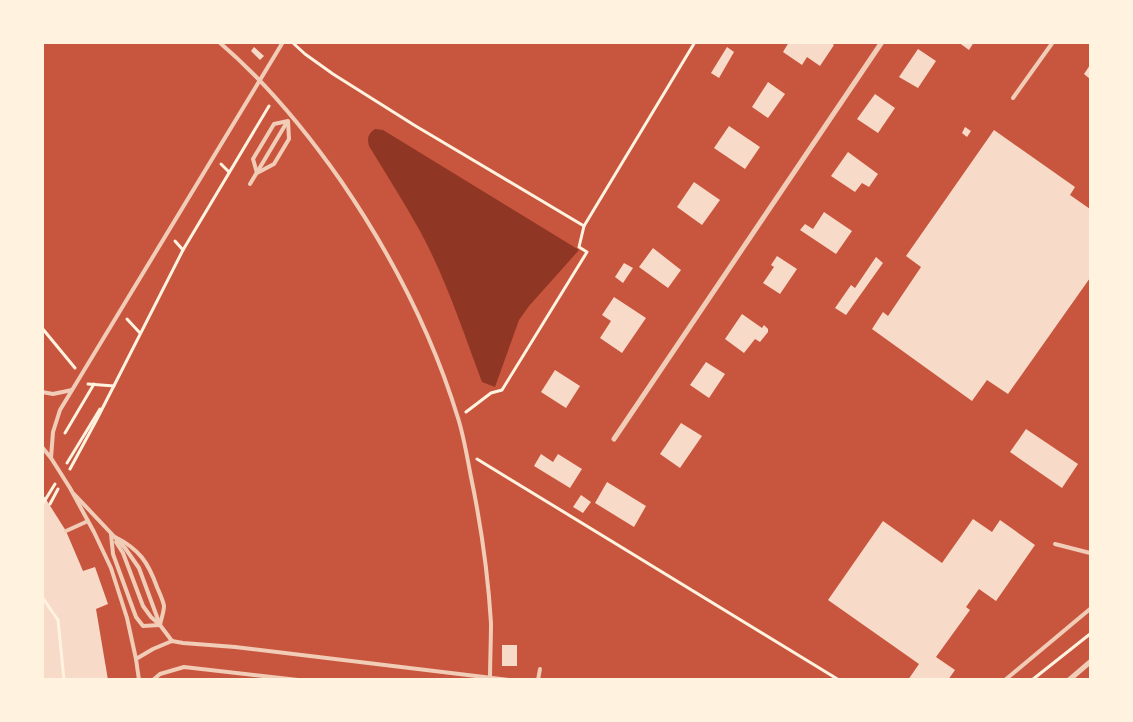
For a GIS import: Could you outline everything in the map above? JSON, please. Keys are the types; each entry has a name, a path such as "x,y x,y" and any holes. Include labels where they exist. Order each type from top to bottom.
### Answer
{"street":[{"path":"614,439 882,42"},
{"path":"1069,680 1090,662"}],"lane":[{"path":"219,42 260,81 289,118 317,146 359,208 398,274 432,347 458,418 478,506 491,624 490,678"},
{"path":"51,458 52,432 60,410 283,42"},
{"path":"1013,98 1053,42"},
{"path":"250,184 289,118"},
{"path":"257,173 274,164 289,139 289,118"},
{"path":"257,173 253,159 274,124 289,118"},
{"path":"42,392 54,394 72,390"},
{"path":"42,447 70,488 111,568 127,618 139,680"},
{"path":"70,488 125,548 139,568 160,625"},
{"path":"66,531 88,521"},
{"path":"111,534 123,553 143,606 172,641"},
{"path":"111,534 113,554 136,617 143,626 160,625"},
{"path":"111,534 128,543 143,557 164,606 160,625"},
{"path":"1054,544 1090,553"},
{"path":"1005,680 1090,609"},
{"path":"136,659 172,641 235,646 509,680"},
{"path":"153,680 160,674 184,667 298,680"},
{"path":"538,680 540,670"}],"path":[{"path":"293,42 305,54 414,125 584,226"},
{"path":"458,418 491,393 502,390 587,252 579,247 584,226 695,42"},
{"path":"69,470 183,250 274,97"},
{"path":"120,310 140,333"},
{"path":"65,434 94,384"},
{"path":"66,466 114,385"},
{"path":"467,456 476,458 839,680"},
{"path":"42,505 56,482"},
{"path":"50,504 59,487"},
{"path":"42,597 58,620 64,680"},
{"path":"1032,680 1090,634"}],"shaded area":[{"path":"375,129 383,130 579,250 529,306 519,320 495,387 482,382 454,305 429,249 408,209 369,146 369,136"}],"building":[{"path":"789,42 830,42 834,45 820,66 807,57 802,65 783,52"},
{"path":"958,42 974,42 969,50"},
{"path":"254,47 264,56 260,60 251,51"},
{"path":"727,47 734,52 719,78 711,73"},
{"path":"918,49 936,61 918,88 899,77"},
{"path":"1090,65 1090,79 1084,74"},
{"path":"768,82 785,94 768,118 752,107"},
{"path":"875,94 895,108 878,133 857,119"},
{"path":"729,126 760,147 745,169 714,148"},
{"path":"965,127 971,131 967,137 962,133"},
{"path":"994,130 1075,187 1070,195 1090,209 1090,278 1008,394 987,380 972,401 872,329 883,312 888,316 921,267 906,256"},
{"path":"848,152 878,174 869,187 862,183 855,192 831,176"},
{"path":"694,182 720,200 702,225 677,207"},
{"path":"824,212 852,231 836,254 800,230 805,224 813,229"},
{"path":"653,248 681,270 668,288 639,267"},
{"path":"777,256 797,269 780,294 763,283 774,267 771,265"},
{"path":"876,257 883,263 846,315 835,308 851,285 855,288"},
{"path":"624,263 633,268 623,283 615,277"},
{"path":"614,297 646,318 622,353 600,338 611,321 602,315"},
{"path":"742,314 762,328 764,325 768,329 768,332 760,342 755,339 744,353 725,339"},
{"path":"706,362 725,374 709,398 690,385"},
{"path":"555,370 580,386 566,408 541,392"},
{"path":"681,423 702,436 680,468 660,454"},
{"path":"1026,429 1078,464 1062,488 1010,452"},
{"path":"541,454 553,462 558,454 582,469 570,488 534,466"},
{"path":"607,482 646,506 634,527 595,503"},
{"path":"42,493 66,531 83,571 95,567 108,604 96,609 108,680 42,680"},
{"path":"581,495 591,502 583,513 573,507"},
{"path":"973,519 992,532 1000,520 1035,545 996,601 979,589 966,607 970,610 936,657 955,670 948,680 908,680 919,664 828,600 883,521 942,563"},
{"path":"502,645 517,645 517,666 502,666"}]}
